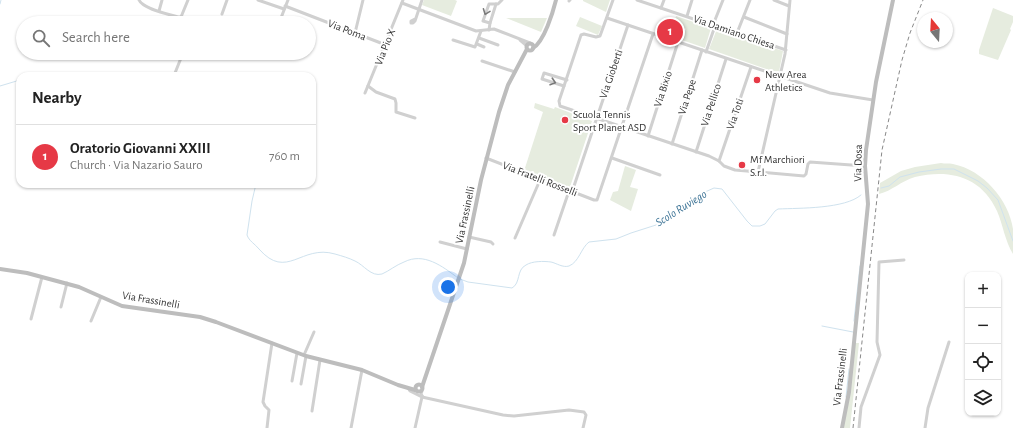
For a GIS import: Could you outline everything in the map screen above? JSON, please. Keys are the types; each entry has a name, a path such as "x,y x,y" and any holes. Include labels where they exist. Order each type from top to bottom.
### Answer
{"street":[{"path":"159,11 162,0"},
{"path":"181,16 188,0"},
{"path":"222,14 227,0"},
{"name":"Via Poma","path":"258,0 307,16"},
{"path":"282,16 288,0"},
{"path":"355,33 364,0"},
{"path":"415,19 422,0"},
{"path":"490,23 483,21 489,4 501,3 502,0"},
{"name":"Via Frassinelli","path":"423,397 419,395 419,388 424,379 458,283 467,249 486,158 508,85 514,72 530,47 537,45 540,41 546,29 556,0"},
{"path":"612,0 607,18 598,37 584,34 582,35 559,101 559,106 696,152 719,161 724,166 735,170 804,176 810,162 865,166"},
{"name":"Via Damiano Chiesa","path":"637,0 786,50"},
{"path":"661,8 664,0"},
{"path":"686,16 692,0"},
{"name":"Via Pepe","path":"672,144 723,0"},
{"path":"738,33 750,0"},
{"path":"774,0 789,6"},
{"path":"758,172 786,50 790,0"},
{"name":"Via Dosa","path":"855,327 868,204 865,166 873,100 893,0"},
{"path":"139,1 143,5 175,16"},
{"path":"402,2 476,31 494,29 518,39 530,47"},
{"name":"Via Pio X","path":"365,93 386,45 402,2"},
{"path":"489,30 496,4"},
{"path":"744,17 787,34"},
{"path":"607,18 830,93 873,100"},
{"name":"Via Poma","path":"316,19 386,45"},
{"name":"Via Gioberti","path":"554,235 628,25"},
{"path":"453,40 474,48 477,44 481,31"},
{"path":"652,34 612,158 660,175"},
{"path":"479,38 498,45"},
{"name":"Via Bixio","path":"648,136 678,42"},
{"path":"477,44 484,47"},
{"name":"Via Pellico","path":"696,152 726,58"},
{"path":"175,72 180,60"},
{"path":"482,61 514,72"},
{"name":"Via Toti","path":"719,161 751,66"},
{"path":"564,86 542,79 544,73 567,80"},
{"path":"368,86 376,92 395,99 396,112 415,118"},
{"name":"Via Fratelli Rosselli","path":"486,158 594,200 598,199 612,158"},
{"path":"515,238 540,180"},
{"path":"469,237 491,242 493,244"},
{"path":"440,242 467,249"},
{"path":"859,428 861,407 880,355 877,345 879,262 904,260"},
{"name":"Via Frassinelli","path":"0,269 67,283 80,287 122,306 207,319 305,356 362,370 408,387 410,391 423,397 503,416 569,410 584,412 586,415 583,428"},
{"path":"31,319 42,277"},
{"path":"61,307 67,283"},
{"path":"91,321 101,297"},
{"name":"Via Frassinelli","path":"842,428 849,392 855,327"},
{"path":"301,384 305,356 314,332"},
{"path":"925,428 928,408 949,342"},
{"path":"267,428 269,410 264,405 264,402 272,343"},
{"path":"292,380 297,352"},
{"path":"312,410 320,360"},
{"path":"351,428 362,370"},
{"path":"408,387 419,388"},
{"path":"416,428 423,397"}],"shaded area":[{"path":"424,0 457,1 451,16 422,5"},
{"path":"583,0 610,0 606,12"},
{"path":"993,8 1013,16 1011,30 998,60 979,54"},
{"path":"676,16 711,28 705,48 682,40 686,28 685,29 674,25"},
{"path":"580,17 602,26 598,35 576,26"},
{"path":"506,18 547,18 541,32"},
{"path":"717,29 783,51 779,72 778,73 709,49"},
{"path":"535,103 554,109 555,107 592,121 570,187 524,171 543,112 534,108"},
{"path":"941,163 964,167 984,180 993,188 1006,207 1011,218 1013,229 1013,254 997,211 990,199 973,183 963,178 940,174 915,177 879,194 880,183 901,171"},
{"path":"625,166 636,170 630,187 638,189 631,211 610,200 613,192 618,191"},
{"path":"855,343 859,343 850,428 843,428 847,410"}],"waterway":[{"path":"0,4 1,0"},
{"name":"Scolo Ruviego","path":"0,86 16,81"},
{"name":"Scolo Ruviego","path":"881,188 889,186 900,177 919,172 954,169 978,181 998,200 1013,241"},
{"name":"Scolo Ruviego","path":"255,188 247,235 251,241 269,258 278,262 286,262 323,252 348,258 374,274 382,274 411,259 419,259 439,265 458,278"},
{"name":"Scolo Ruviego","path":"460,279 468,282 512,288 517,283 523,267 529,264 545,261 569,266 578,258 589,242 616,239 656,225 686,203 714,188 722,189 752,226 760,226 765,224 778,209 810,208 834,205 854,200 861,195"},
{"path":"854,321 860,266"},
{"path":"822,326 853,332"},
{"path":"846,397 849,369"}],"railway":[{"path":"853,428 882,150 902,60 910,33 923,0"}],"place":[{"name":"Oratorio Giovanni XXIII","path":"670,32"},
{"name":"New Area Athletics","path":"757,80"},
{"name":"Scuola Tennis Sport Planet ASD","path":"565,120"},
{"name":"Mf Marchiori S.r.l.","path":"742,165"}]}
